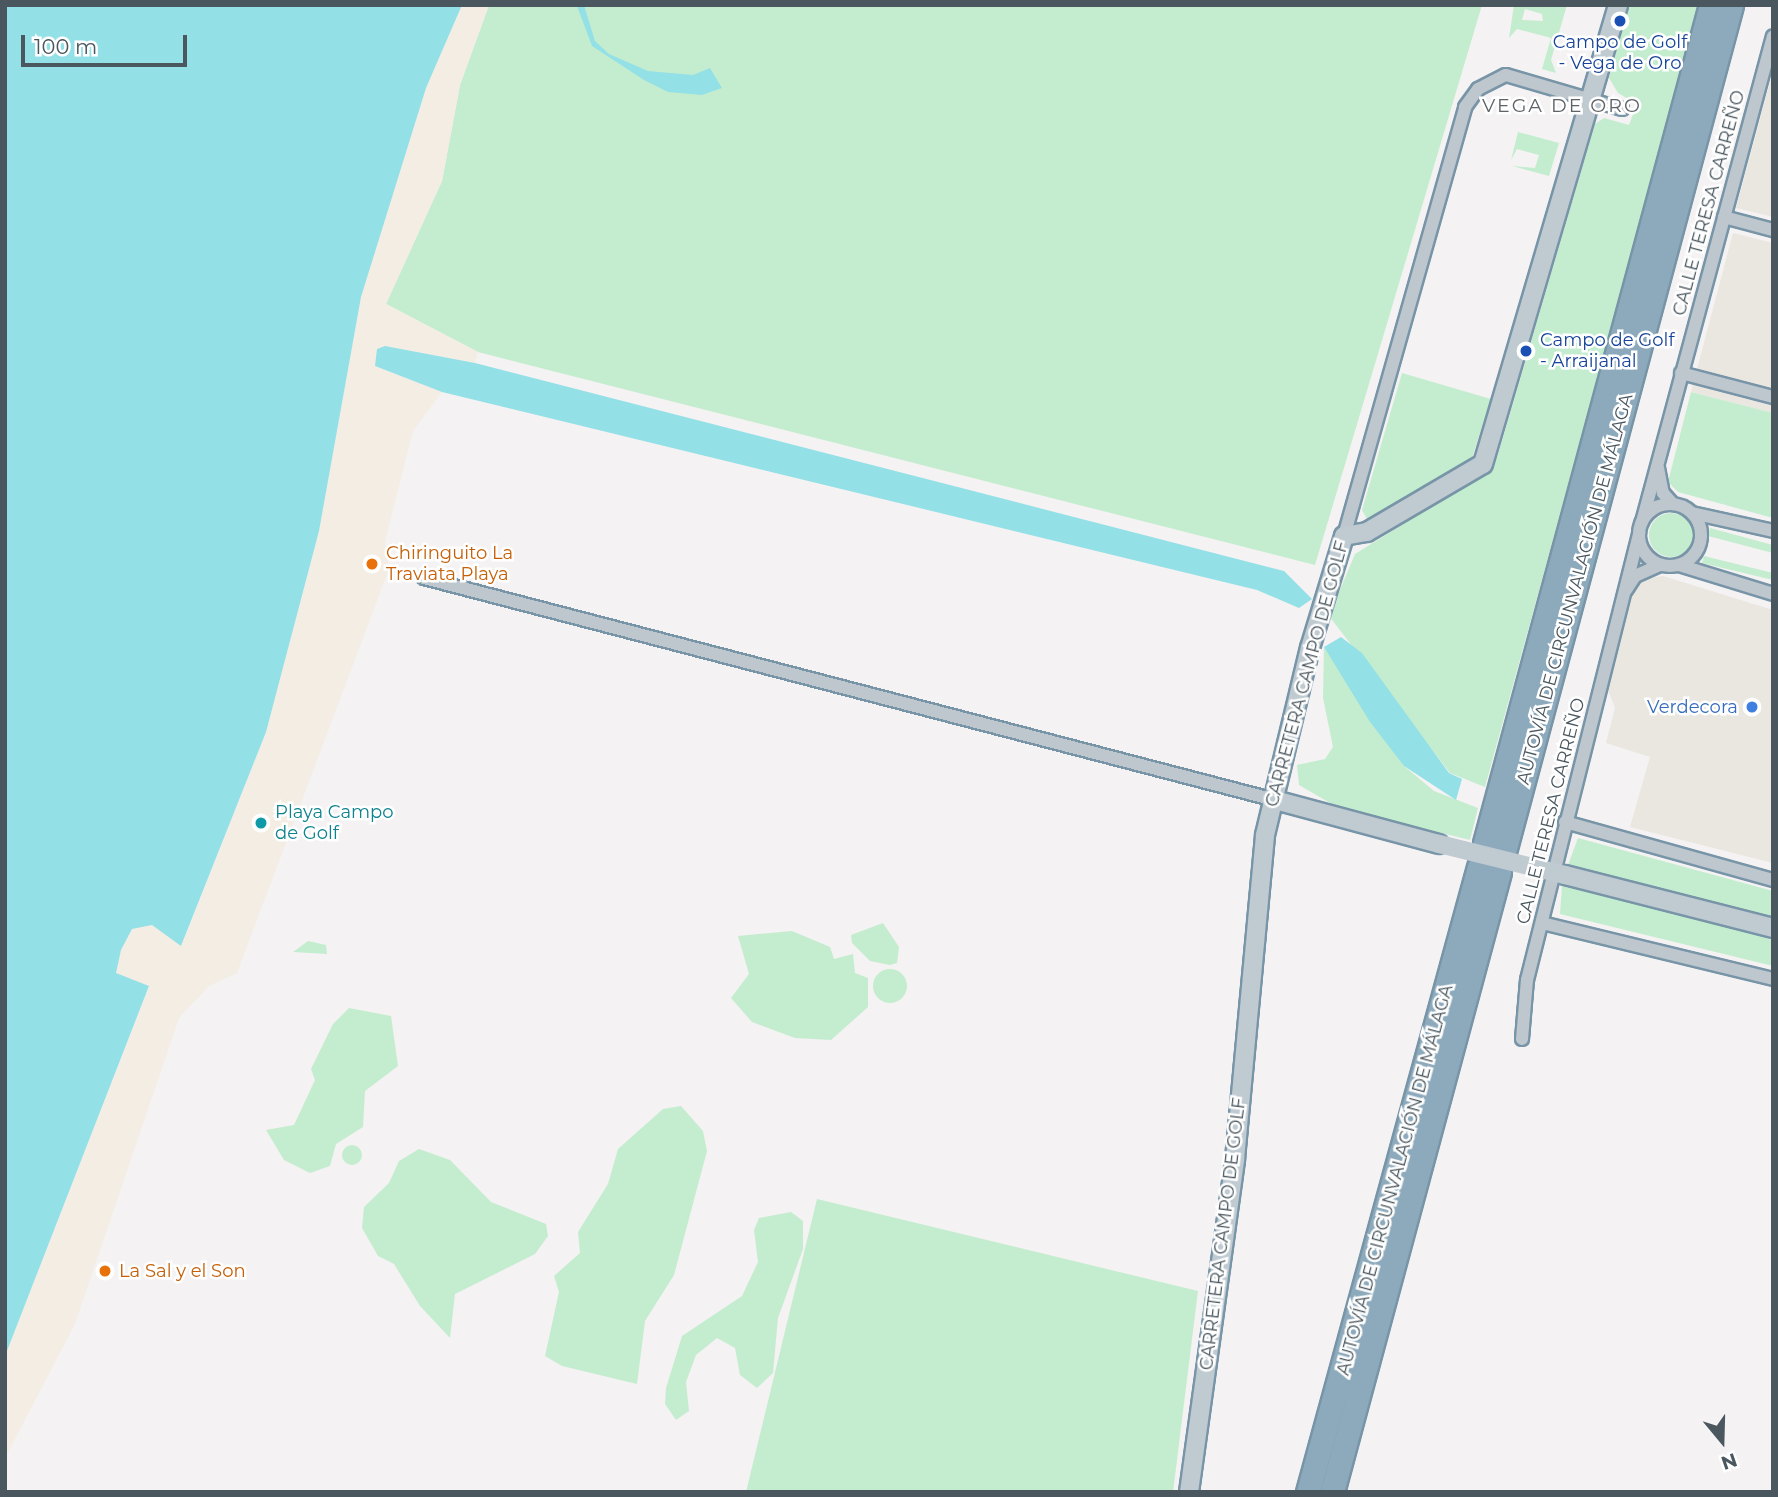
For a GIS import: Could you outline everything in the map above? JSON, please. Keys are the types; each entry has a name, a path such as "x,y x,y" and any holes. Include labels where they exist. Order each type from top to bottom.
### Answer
{"highway":[{"name":"AUTOVÍA DE CIRCUNVALACIÓN DE MÁLAGA","path":"1710,5 1495,846 1731,5"},
{"name":"AUTOVÍA DE CIRCUNVALACIÓN DE MÁLAGA","path":"1308,1492 1489,869 1332,1492"}],"street":[{"path":"1344,536 1367,532 1483,464 1618,5"},
{"name":"CALLE TERESA CARREÑO","path":"1522,1039 1542,923 1565,822 1657,461 1773,36"},
{"name":"CARRETERA CAMPO DE GOLF","path":"1189,1492 1235,1159 1271,799 1465,107 1478,89 1506,75 1622,109"},
{"path":"1724,217 1773,230"},
{"path":"1681,373 1773,397"},
{"path":"1657,461 1658,480 1673,504 1692,513 1773,531"},
{"path":"1660,565 1644,553 1640,527 1655,508 1673,504"},
{"path":"1679,565 1700,542 1692,513"},
{"path":"1624,593 1635,576 1660,565 1679,565 1773,594"},
{"path":"424,578 1440,844 1773,928"},
{"path":"1565,822 1773,880"},
{"path":"1542,923 1773,979"}],"shaded area":[{"path":"1773,71 1773,217 1736,208"},
{"path":"1733,233 1773,243 1773,413 1691,392"},
{"path":"1663,576 1773,610 1773,863 1630,827 1650,757 1606,743 1615,708 1608,690 1633,589 1642,579"}],"green space":[{"path":"489,5 1482,5 1315,565 478,352 386,304 442,181 460,85"},
{"path":"1514,5 1567,5 1551,60 1556,73 1542,69 1551,38 1517,29 1509,38","holes":["1525,9 1542,14 1543,21 1522,20"]},
{"path":"1628,5 1700,5 1485,787 1450,773 1329,616 1355,554 1470,483 1497,458 1595,124 1604,118 1629,125 1637,104 1618,93 1609,78"},
{"path":"1518,132 1559,143 1549,176 1512,166 1535,168 1539,155 1517,149 1511,160"},
{"path":"1402,373 1491,399 1471,461 1368,521 1362,510"},
{"path":"1691,392 1773,413 1773,518 1678,492 1668,482"},
{"path":"1671,513 1680,514 1687,519 1692,526 1692,544 1687,551 1680,556 1671,557 1662,556 1655,551 1650,544 1649,535 1650,526 1655,519 1662,514"},
{"path":"1710,528 1773,545 1773,553 1708,536"},
{"path":"1704,556 1773,573 1773,580 1702,563"},
{"path":"1324,647 1404,766 1434,791 1478,808 1470,840 1337,807 1299,785 1297,765 1325,759 1333,747 1323,698"},
{"path":"1578,838 1773,891 1773,917 1568,865"},
{"path":"1562,886 1759,934 1773,941 1773,966 1560,914"},
{"path":"883,923 899,947 897,963 890,965 870,961 852,943 851,935"},
{"path":"792,931 830,947 834,959 853,954 855,973 868,978 868,1007 831,1040 795,1038 752,1022 731,998 749,974 738,936"},
{"path":"308,941 326,945 327,954 293,952"},
{"path":"890,969 902,974 907,986 902,998 890,1003 878,998 873,986 878,974"},
{"path":"349,1008 391,1016 398,1066 365,1091 363,1127 336,1144 330,1166 310,1173 284,1160 266,1130 294,1125 315,1080 311,1069 333,1024"},
{"path":"681,1106 703,1131 707,1151 674,1275 645,1321 637,1384 562,1366 545,1356 559,1292 554,1276 580,1253 578,1232 608,1184 618,1149 663,1109"},
{"path":"348,1145 356,1145 362,1155 356,1165 348,1165 342,1159 342,1151"},
{"path":"419,1149 450,1160 491,1202 546,1224 548,1236 535,1254 455,1294 450,1338 420,1306 394,1264 378,1256 362,1228 364,1207 389,1183 399,1161"},
{"path":"817,1199 1198,1291 1173,1492 746,1492"},
{"path":"791,1212 803,1221 803,1249 778,1318 773,1373 757,1388 740,1375 735,1348 717,1338 696,1355 686,1382 689,1411 676,1420 665,1404 666,1388 682,1336 742,1296 758,1262 754,1230 759,1218"}],"sand":[{"name":"Playa Campo de Golf","path":"462,5 489,5 460,85 442,181 386,304 478,352 475,363 385,346 375,366 442,392 413,431 385,541 389,569 237,973 209,986 179,1018 75,1324 5,1458 5,1356 149,987 116,973 121,950 132,929 152,925 182,945 266,732 319,531 361,297 426,88"}],"water":[{"path":"5,5 462,5 426,88 361,297 319,531 266,732 181,946 152,925 132,929 121,950 116,973 149,986 5,1356"},
{"path":"584,5 595,41 609,54 648,71 693,75 710,68 722,88 702,95 668,92 644,80 592,46 577,6"},
{"path":"385,346 475,363 1284,571 1312,599 1299,608 1257,590 442,392 375,366 377,349"},
{"path":"1341,637 1362,653 1449,773 1462,779 1456,800 1404,766 1370,722 1324,647"}],"place":[{"name":"Campo de Golf - Vega de Oro","path":"1620,21"},
{"name":"Campo de Golf - Arraijanal","path":"1526,351"},
{"name":"Chiringuito La Traviata Playa","path":"372,564"},
{"name":"Verdecora","path":"1752,707"},
{"name":"Playa Campo de Golf","path":"261,823"},
{"name":"La Sal y el Son","path":"105,1271"}],"district":[{"name":"VEGA DE ORO","path":"1562,106"}]}
